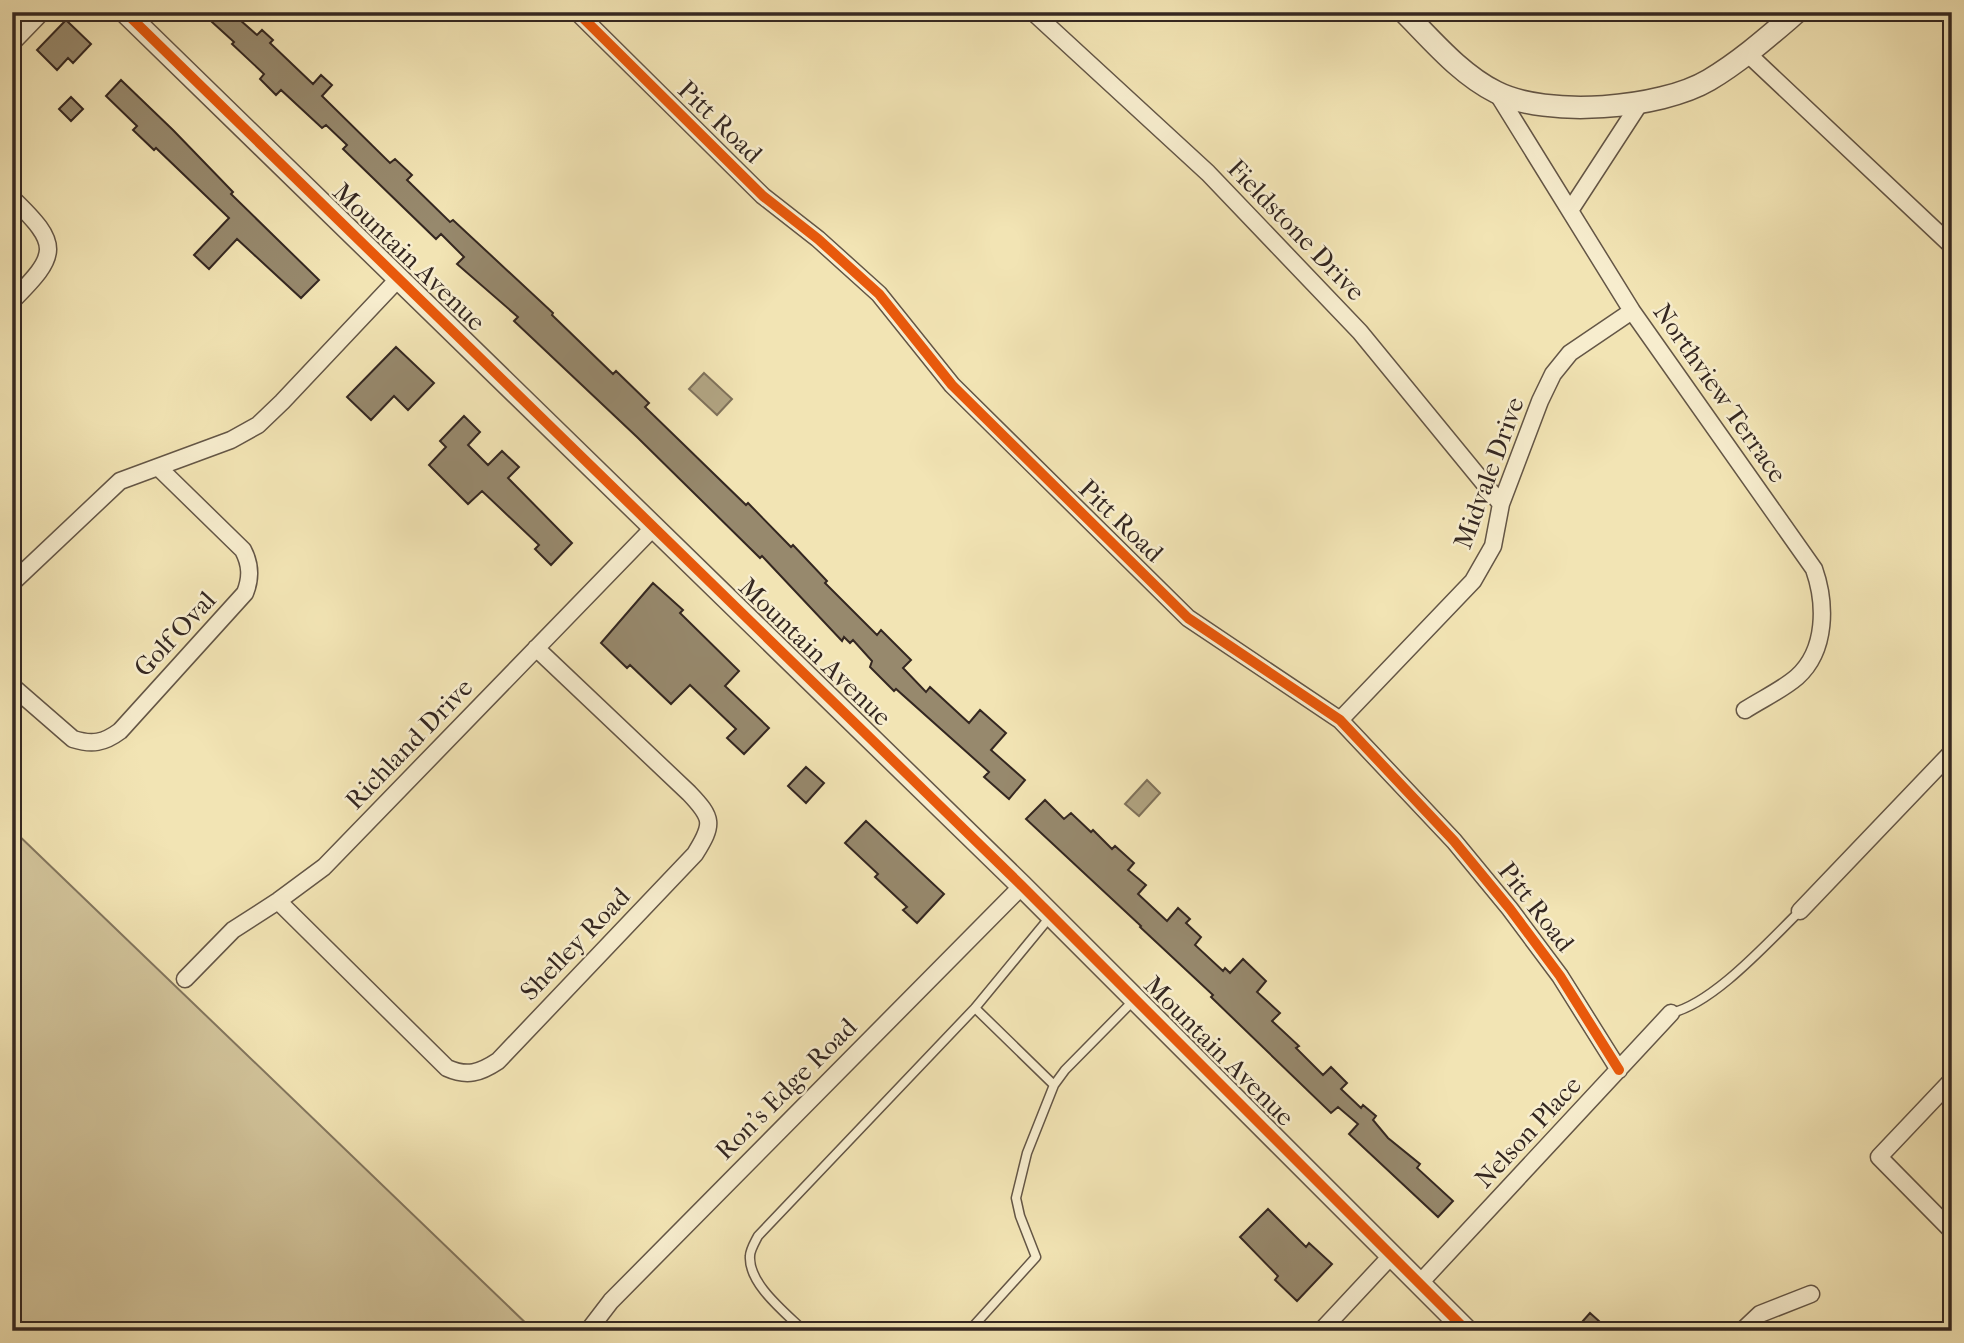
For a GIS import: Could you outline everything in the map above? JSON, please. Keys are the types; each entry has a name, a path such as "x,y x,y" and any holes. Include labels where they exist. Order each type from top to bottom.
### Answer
{"street":[{"path":"12,43 42,12"},
{"name":"Mountain Avenue","path":"125,12 1023,886 1467,1331"},
{"name":"Fieldstone Drive","path":"1033,12 1208,173 1360,332 1501,504"},
{"path":"1404,12 1470,75 1497,93 1544,105 1610,106 1640,103 1706,82 1748,54 1784,16"},
{"name":"Pitt Road","path":"578,13 763,196 818,239 879,295 952,385 1188,618 1340,720 1454,841 1510,909 1560,976 1619,1070"},
{"path":"1748,54 1952,246"},
{"name":"Northview Terrace","path":"1497,93 1632,311 1814,569 1823,610 1821,630 1810,659 1798,676 1745,710"},
{"path":"1571,209 1640,103"},
{"path":"12,198 39,223 46,234 48,250 46,265 12,301"},
{"path":"12,583 120,481 231,440 258,425 399,278"},
{"name":"Midvale Drive","path":"1340,720 1473,581 1493,545 1501,504 1553,374 1570,353 1632,311"},
{"name":"Golf Oval","path":"12,686 72,739 85,743 110,739 245,593 250,568 243,550 159,468"},
{"name":"Richland Drive","path":"185,979 233,930 324,867 654,527"},
{"name":"Shelley Road","path":"278,901 447,1068 462,1074 477,1073 498,1061 695,854 707,836 709,822 705,810 689,793 536,648"},
{"path":"1800,911 1952,752"},
{"name":"Ron's Edge Road","path":"588,1331 611,1301 1023,886"},
{"name":"Nelson Place","path":"1419,1284 1671,1013"},
{"path":"1952,1080 1879,1157 1952,1231"},
{"path":"1321,1331 1391,1256"},
{"path":"1742,1331 1759,1314 1811,1294"}],"lane":[{"path":"1671,1013 1690,1007 1717,988 1800,911"},
{"path":"804,1331 766,1294 752,1272 749,1255 758,1236 975,1008 1052,915"},
{"path":"969,1331 1036,1257 1016,1198 1027,1153 1054,1086 1065,1070 1135,999"},
{"path":"975,1008 1054,1086"}],"shaded area":[{"path":"704,373 732,399 717,415 689,389"},
{"path":"1147,780 1160,793 1139,816 1125,804"},
{"path":"12,829 534,1331 12,1331"}],"building":[{"path":"201,12 231,12 257,35 262,30 273,40 270,43 313,84 321,75 332,85 322,96 390,163 395,159 412,175 407,180 450,222 453,220 553,313 552,315 613,374 616,371 649,403 645,407 791,547 793,545 827,581 825,583 877,635 881,630 911,660 903,668 926,692 930,687 969,723 980,710 1006,733 991,750 1025,780 1009,799 984,777 989,772 896,689 894,691 870,667 872,661 853,640 850,643 844,637 842,641 762,556 760,558 514,321 518,317 457,264 464,257 441,234 436,239 343,149 347,145 326,125 322,128 281,90 276,95 260,79 264,74"},
{"path":"66,20 91,44 73,63 68,58 57,70 37,50"},
{"path":"121,80 319,280 301,298 237,239 209,269 194,255 229,218 156,148 154,150 133,130 137,126 106,96"},
{"path":"71,97 83,109 71,121 59,109"},
{"path":"396,347 434,383 408,410 394,396 371,420 347,397"},
{"path":"464,416 480,432 468,445 488,465 502,451 519,467 508,478 572,543 551,565 535,549 539,545 482,491 468,504 429,465 446,447 440,441"},
{"path":"653,583 683,610 680,613 739,671 725,686 769,728 744,754 727,738 736,729 690,685 671,704 630,665 627,668 601,643"},
{"path":"806,767 824,783 806,803 788,786"},
{"path":"1045,800 1064,819 1071,813 1112,849 1115,846 1134,863 1128,870 1146,885 1138,894 1167,921 1178,908 1190,919 1186,923 1201,937 1195,945 1223,971 1225,968 1230,973 1243,959 1266,981 1257,992 1280,1013 1272,1021 1299,1046 1296,1048 1323,1075 1331,1067 1347,1083 1341,1089 1361,1108 1363,1105 1376,1116 1373,1120 1388,1138 1420,1164 1417,1168 1453,1201 1438,1217 1349,1134 1358,1124 1338,1107 1331,1113 1211,997 1213,995 1026,819"},
{"path":"866,821 944,894 917,923 903,910 907,907 875,877 878,874 845,843"},
{"path":"1268,1209 1306,1247 1309,1243 1332,1264 1297,1301 1275,1280 1278,1276 1240,1237"},
{"path":"1590,1313 1610,1331 1574,1331"}],"cycle path":[{"path":"125,12 1022,886 1467,1331"},
{"path":"577,12 763,196 818,239 879,294 952,385 1188,618 1340,720 1454,841 1510,909 1560,976 1619,1070"}]}
